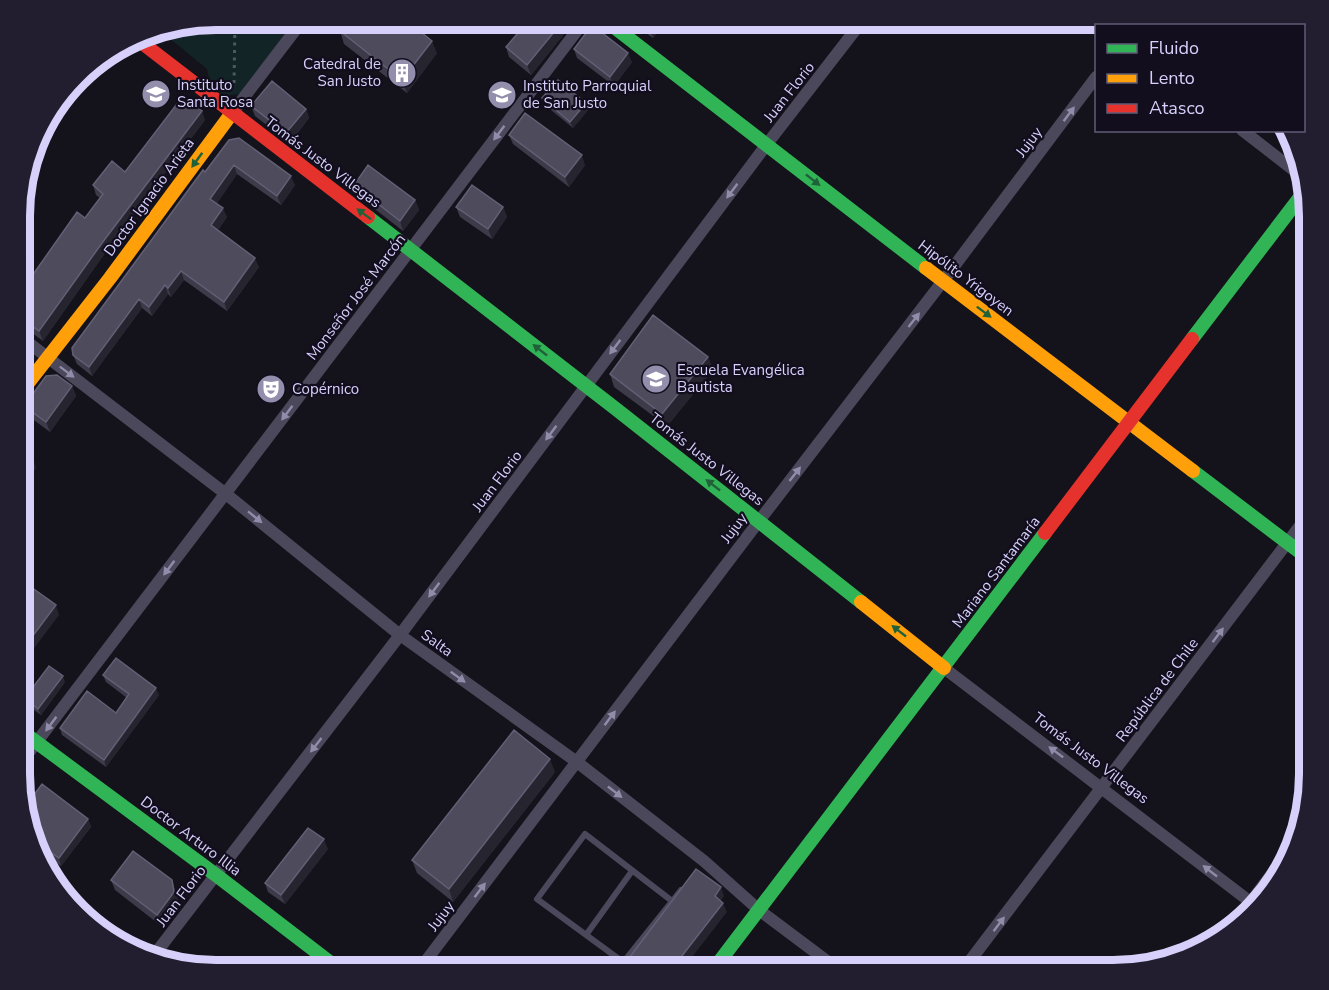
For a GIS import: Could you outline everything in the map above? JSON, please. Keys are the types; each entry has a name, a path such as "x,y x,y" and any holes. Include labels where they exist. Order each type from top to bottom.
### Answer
{"street":[{"name":"Doctor Ignacio Arieta","path":"30,380 110,278 295,30"},
{"name":"Monseñor José Marcón","path":"30,751 577,30"},
{"name":"Hipólito Yrigoyen","path":"618,30 944,282 1299,551"},
{"name":"Juan Florio","path":"158,950 400,635 767,144 855,30"},
{"name":"Tomás Justo Villegas","path":"144,44 759,520 944,668 1250,901"},
{"name":"Jujuy","path":"427,960 759,520 944,282 1095,78"},
{"path":"1245,132 1293,170"},
{"name":"Mariano Santamaría","path":"721,960 1298,200"},
{"name":"Salta","path":"30,344 226,494 400,635 577,762 700,865 826,960"},
{"name":"República de Chile","path":"971,960 1299,528"},
{"name":"Doctor Arturo Illia","path":"30,738 327,960"}],"lane":[{"path":"620,960 537,899 585,834 672,901"},
{"path":"586,935 632,871"},
{"path":"625,960 684,885"}],"path":[{"path":"235,30 234,84 246,94"}],"shaded area":[{"path":"204,30 288,30 242,92 229,95 218,91 211,82 207,69 168,37"}],"building":[{"path":"418,30 432,41 402,80 340,31"},
{"path":"520,30 556,30 527,65 506,47"},
{"path":"588,30 598,30 628,53 610,77 574,49"},
{"path":"558,80 586,103 570,122 542,98"},
{"path":"272,81 306,109 286,133 251,106"},
{"path":"183,96 202,111 39,331 30,324 30,275 32,276 77,212 85,218 103,194 93,185 112,161 125,172"},
{"path":"525,113 582,155 565,177 509,135"},
{"path":"239,138 291,176 277,196 234,165 210,199 223,208 211,225 255,258 224,302 181,271 168,288 165,285 149,307 139,299 89,367 73,355 72,348 203,170 205,172 229,140"},
{"path":"368,165 415,200 400,221 354,185"},
{"path":"472,185 503,207 488,229 456,207"},
{"path":"653,315 708,357 662,414 610,374"},
{"path":"57,375 72,386 46,422 30,410 30,398 46,376"},
{"path":"30,588 56,605 30,640"},
{"path":"116,658 156,688 104,760 60,728 87,691 116,713 129,694 103,675"},
{"path":"49,666 63,676 38,709 30,702 30,691"},
{"path":"514,730 550,759 449,889 412,860"},
{"path":"42,784 88,819 59,858 46,849 44,845 36,822 32,798"},
{"path":"308,828 324,839 281,895 265,883"},
{"path":"133,851 172,880 174,892 157,915 111,880"},
{"path":"696,869 721,887 715,896 723,903 679,960 628,960"}],"traffic: fast":[{"path":"618,30 926,268"},
{"path":"1192,339 1298,200"},
{"path":"368,217 861,602"},
{"path":"1193,471 1299,551"},
{"path":"721,960 1045,533"},
{"path":"30,737 327,960"}],"traffic: slow":[{"path":"30,380 110,278 232,113"},
{"path":"926,268 1193,471"},
{"path":"861,602 944,668"}],"traffic: jam":[{"path":"144,44 368,217"},
{"path":"1045,533 1192,339"}],"place":[{"name":"Catedral de San Justo","path":"402,73"},
{"name":"Instituto Santa Rosa","path":"156,94"},
{"name":"Instituto Parroquial de San Justo","path":"502,95"},
{"name":"Escuela Evangélica Bautista","path":"656,379"},
{"name":"Copérnico","path":"271,389"}]}
